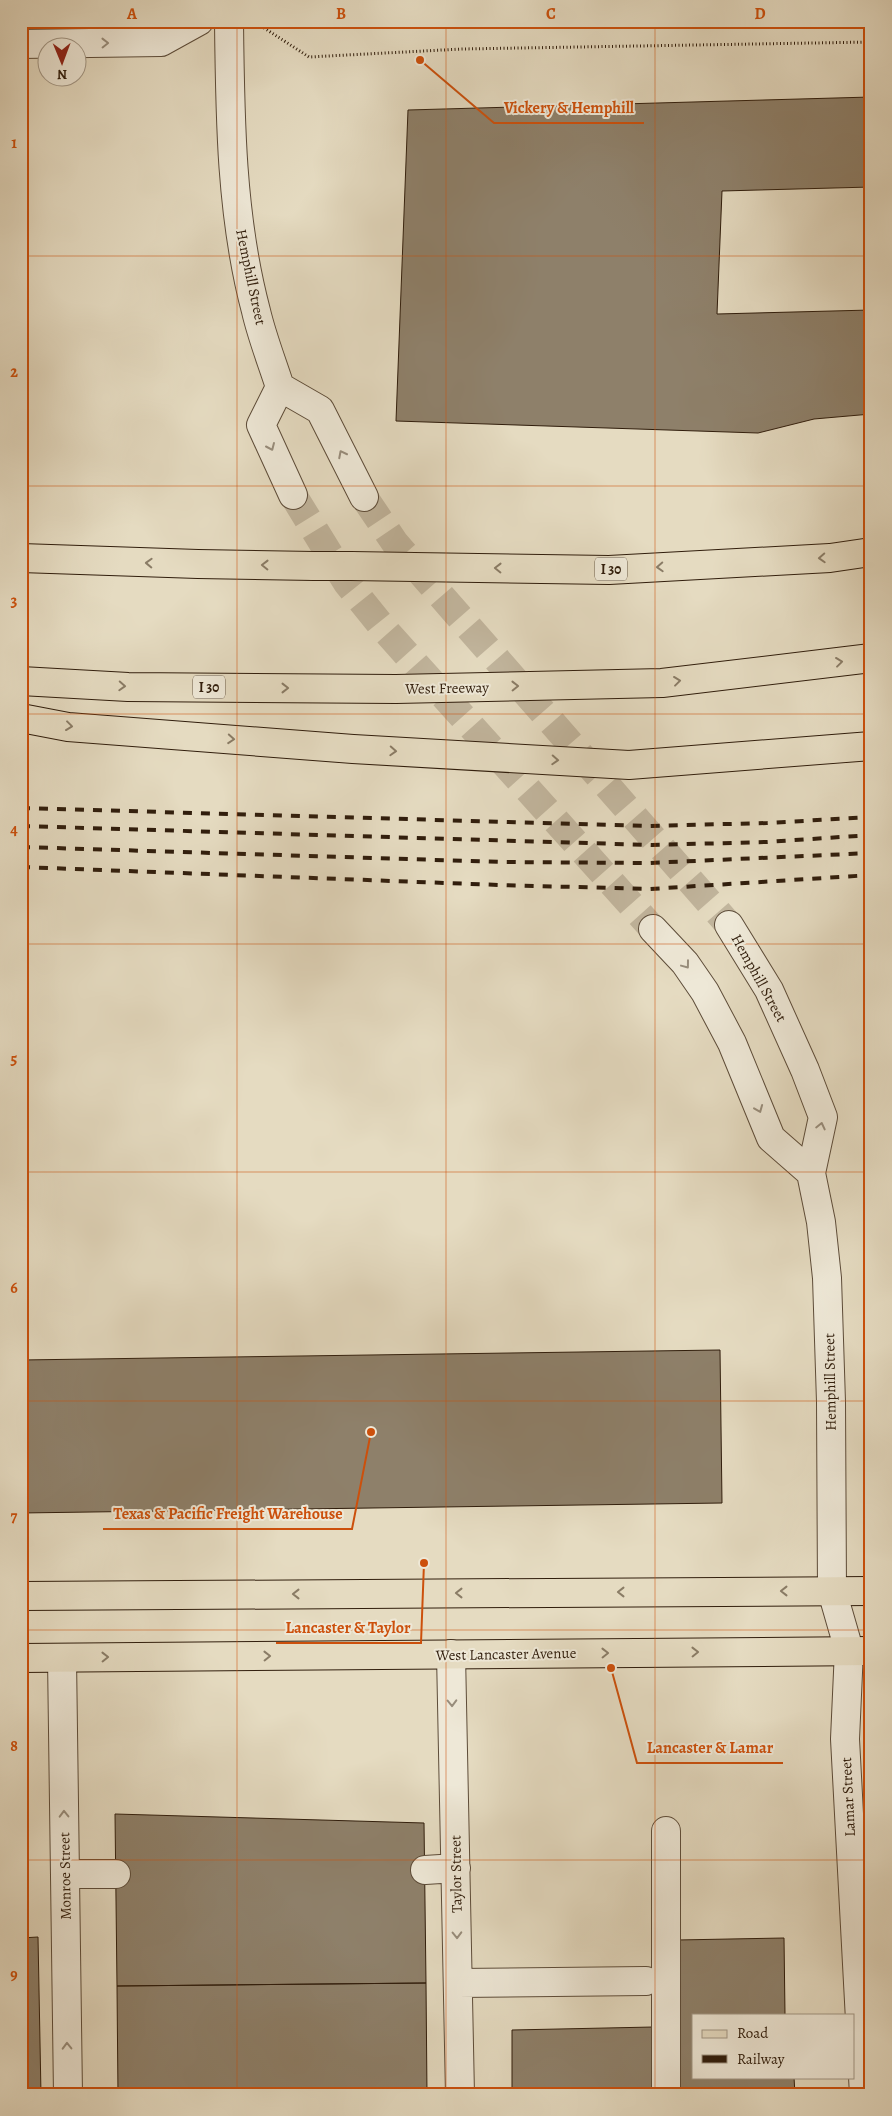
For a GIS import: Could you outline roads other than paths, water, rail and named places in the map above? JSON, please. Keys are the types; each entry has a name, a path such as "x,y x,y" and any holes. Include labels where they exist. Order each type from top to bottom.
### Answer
{"main road":[{"name":"I 30","path":"21,558 188,564 609,570 830,558 871,552"},
{"name":"West Freeway","path":"21,681 128,687 396,689 662,683 871,658"},
{"path":"21,718 68,727 324,746 629,765 871,746"},
{"path":"21,1596 871,1591"},
{"name":"West Lancaster Avenue","path":"21,1658 865,1649"}],"street":[{"path":"21,44 161,42 199,21"},
{"name":"Hemphill Street","path":"229,21 230,116 240,225 256,312 280,387"},
{"path":"293,494 261,425 280,387 320,410 364,497"},
{"name":"Hemphill Street","path":"729,925 769,990 805,1070 823,1117 811,1173 821,1222 827,1278 831,1392 832,1591"},
{"path":"653,928 685,963 705,992 732,1043 771,1138 811,1173"},
{"name":"Lamar Street","path":"832,1591 865,1649 845,1739 862,1890 865,1997 864,2095"},
{"name":"Taylor Street","path":"451,1654 460,2095"},
{"name":"Monroe Street","path":"62,1658 68,2095"},
{"path":"666,1831 666,2095"},
{"path":"425,1870 456,1868"},
{"path":"65,1874 116,1874"},
{"path":"458,1983 646,1981"}],"tunnel":[{"path":"293,495 347,583 384,629 653,929"},
{"path":"364,497 395,543 729,925"}],"railway":[{"path":"21,808 648,826 767,823 871,817"},
{"path":"21,826 652,845 766,842 871,835"},
{"path":"21,847 503,862 649,863 871,853"},
{"path":"21,867 650,889 871,875"}],"place":[{"name":"Vickery & Hemphill","path":"420,60"},
{"name":"Texas & Pacific Freight Warehouse","path":"371,1432"},
{"name":"Lancaster & Taylor","path":"424,1563"},
{"name":"Lancaster & Lamar","path":"611,1668"}]}
